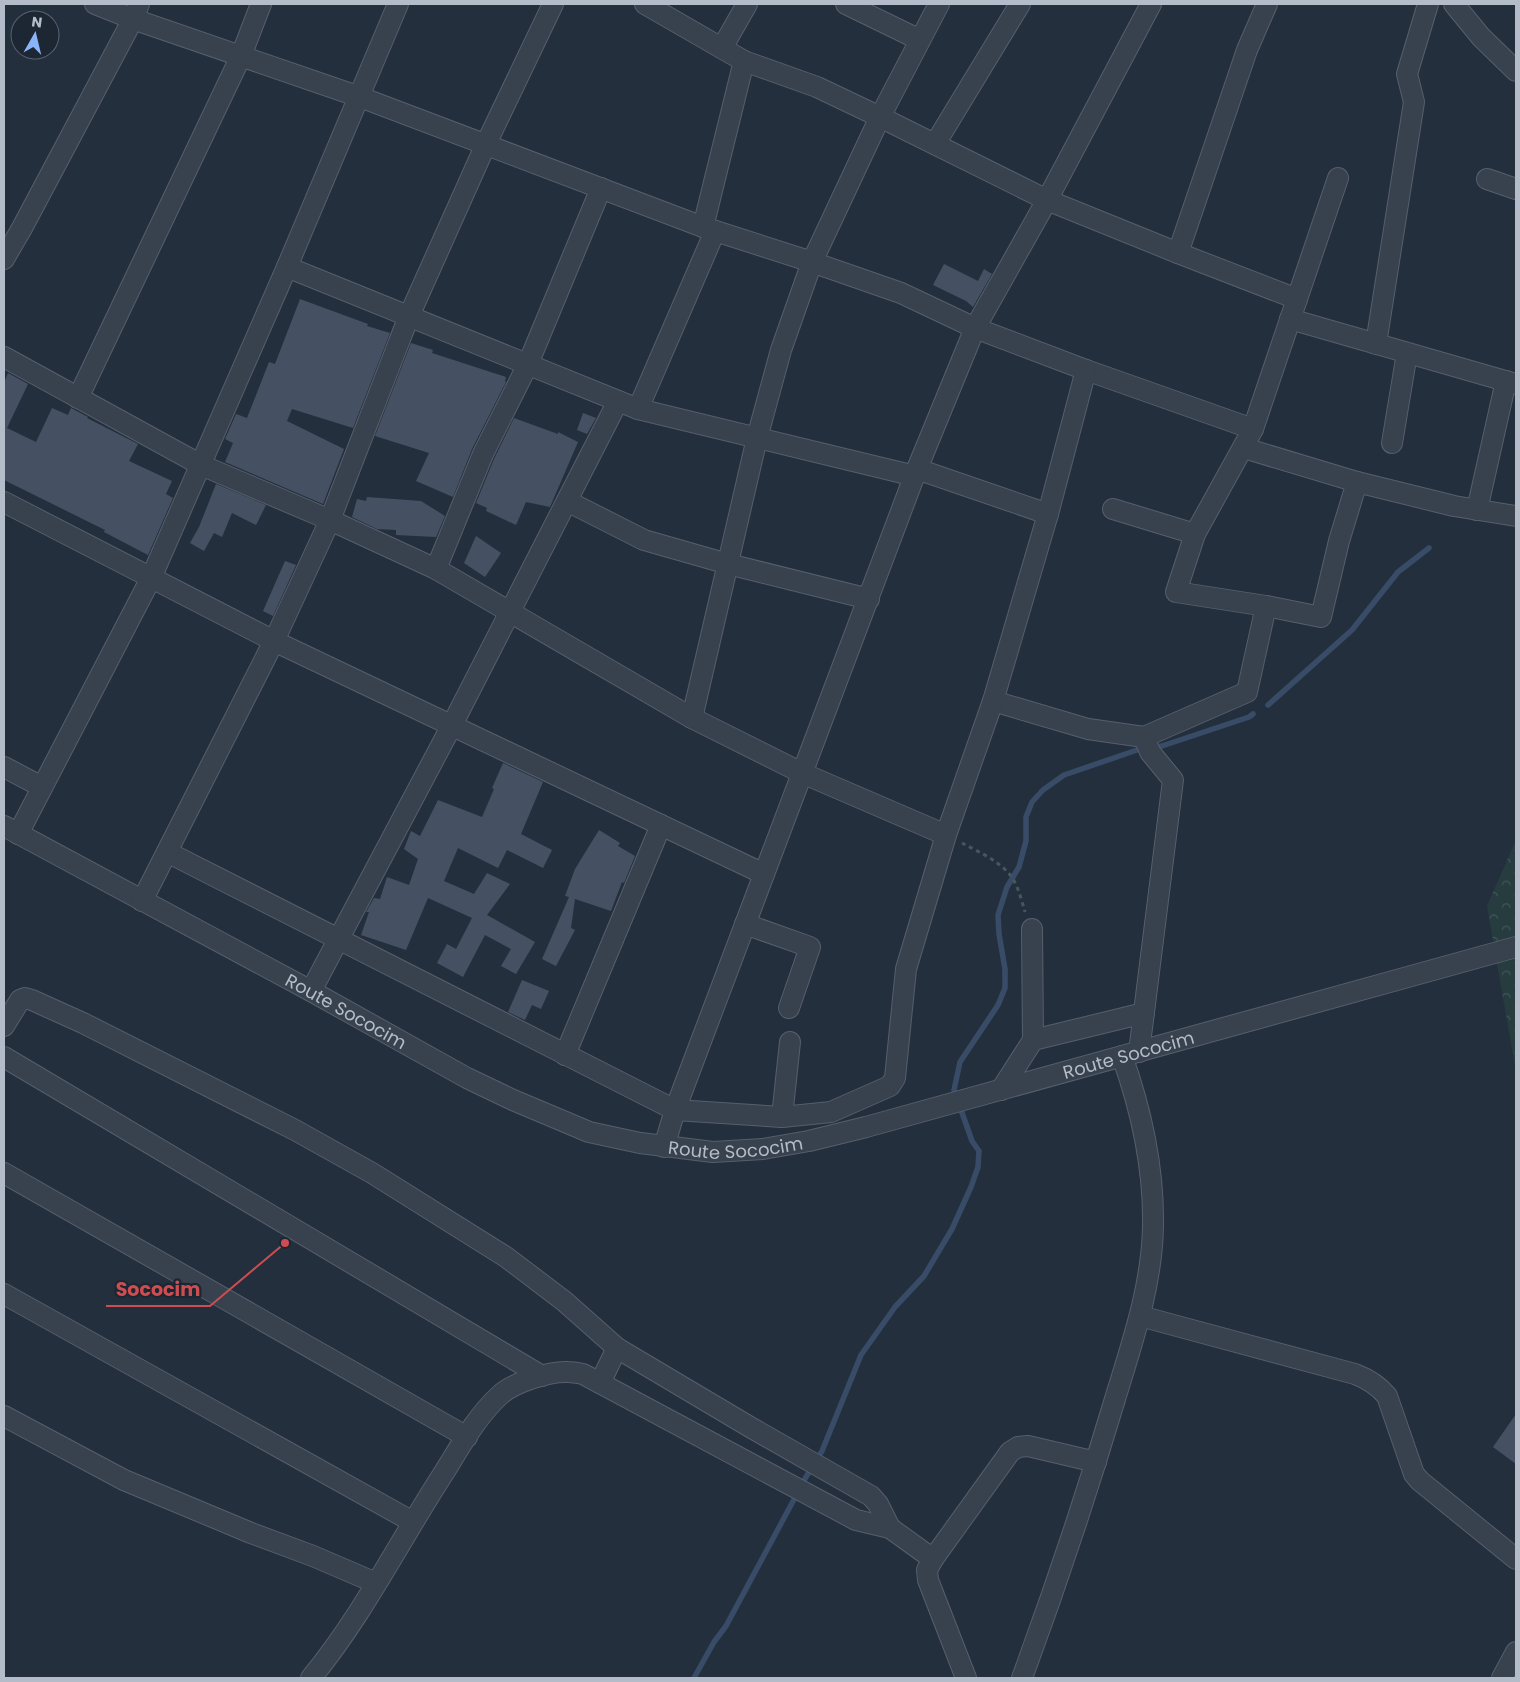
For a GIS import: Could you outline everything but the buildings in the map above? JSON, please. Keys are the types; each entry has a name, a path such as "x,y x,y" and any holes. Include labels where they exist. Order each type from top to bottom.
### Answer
{"street":[{"path":"95,4 136,11 241,56 360,96 709,229 901,293 976,328 1253,430"},
{"path":"78,398 241,56 261,4"},
{"path":"11,830 42,787 151,578 287,267 398,4"},
{"path":"142,901 274,641 330,520 409,316 486,144 553,4"},
{"path":"645,4 744,61 817,88 880,116 1047,200 1297,300"},
{"path":"722,48 747,4"},
{"path":"846,4 920,40"},
{"path":"692,718 757,438 781,350 812,262 880,116 939,4"},
{"path":"935,144 1020,4"},
{"path":"664,1147 675,1110 916,472 976,328 1047,200 1151,4"},
{"path":"1178,254 1248,50 1267,4"},
{"path":"1376,344 1414,102 1408,74 1428,4"},
{"path":"1454,4 1480,37 1516,71"},
{"path":"4,259 136,11"},
{"path":"638,408 709,229 744,61"},
{"path":"1338,178 1253,430 1195,534 1176,592 1321,617 1339,541 1357,482"},
{"path":"1487,179 1516,189"},
{"path":"436,569 482,454 528,364 601,188"},
{"path":"287,267 638,408 757,438 916,472 1048,514"},
{"path":"1290,319 1511,382 1477,510"},
{"path":"1392,443 1407,353"},
{"path":"4,357 201,465 330,520 436,569 692,718 802,773 946,835"},
{"path":"167,852 565,1056 675,1110 782,1117 831,1112 890,1086 895,1078 906,969 946,835 993,701 1048,514 1086,370"},
{"path":"311,991 511,612 618,401"},
{"path":"1244,448 1357,482 1454,506 1516,516"},
{"path":"567,501 644,540 728,564 869,599"},
{"path":"6,508 151,578 274,641 764,874"},
{"path":"1113,508 1195,534"},
{"path":"993,701 1088,729 1144,737 1247,692 1266,606"},
{"path":"1022,1678 1096,1462 1140,1316 1149,1271 1153,1227 1152,1182 1143,1124 1136,1097 1131,1054 1144,1013 1173,780 1150,752 1144,737"},
{"path":"4,766 42,787"},
{"path":"565,1056 661,825"},
{"name":"Route Sococim","path":"11,830 311,991 467,1078 512,1100 590,1132 664,1147 713,1152 763,1149 818,1139 1001,1090 1516,946"},
{"path":"745,924 810,947 789,1008"},
{"path":"1001,1090 1032,1040 1032,929"},
{"path":"4,993 8,1018"},
{"path":"8,1018 22,998 32,1000 83,1023 295,1130 380,1178 506,1257 564,1301 617,1348 871,1496 878,1504 890,1528"},
{"path":"1032,1040 1144,1013"},
{"path":"782,1117 790,1042"},
{"path":"4,1057 542,1376"},
{"path":"4,1173 467,1437"},
{"path":"4,1294 413,1522"},
{"path":"1140,1316 1367,1378 1379,1386 1387,1396 1414,1474 1420,1481 1516,1559"},
{"path":"600,1383 617,1348"},
{"path":"311,1678 357,1617 413,1522 467,1437 484,1414 501,1394 511,1387 542,1376 568,1372 583,1374 856,1520 890,1528 933,1559"},
{"path":"4,1416 124,1480 376,1583"},
{"path":"735,1455 750,1427"},
{"path":"966,1678 928,1580 928,1570 933,1559 1010,1452 1018,1447 1028,1446 1096,1462"},
{"path":"1502,1678 1516,1652"}],"path":[{"path":"946,835 999,865 1012,878 1032,929"}],"green space":[{"path":"1516,840 1516,1072 1487,906"}],"waterway":[{"path":"1268,705 1352,630 1398,572 1429,548"},
{"path":"1155,747 1249,717 1253,714"},
{"path":"694,1678 714,1642 726,1626 806,1477 822,1451 861,1355 895,1307 924,1276 952,1229 971,1187 978,1167 979,1151 972,1141 954,1090 960,1062 998,1005 1005,988 1005,969 998,915 1007,887 1019,867 1026,841 1026,817 1032,802 1043,790 1064,775 1140,749"}],"place":[{"name":"Sococim","path":"285,1243"}]}
